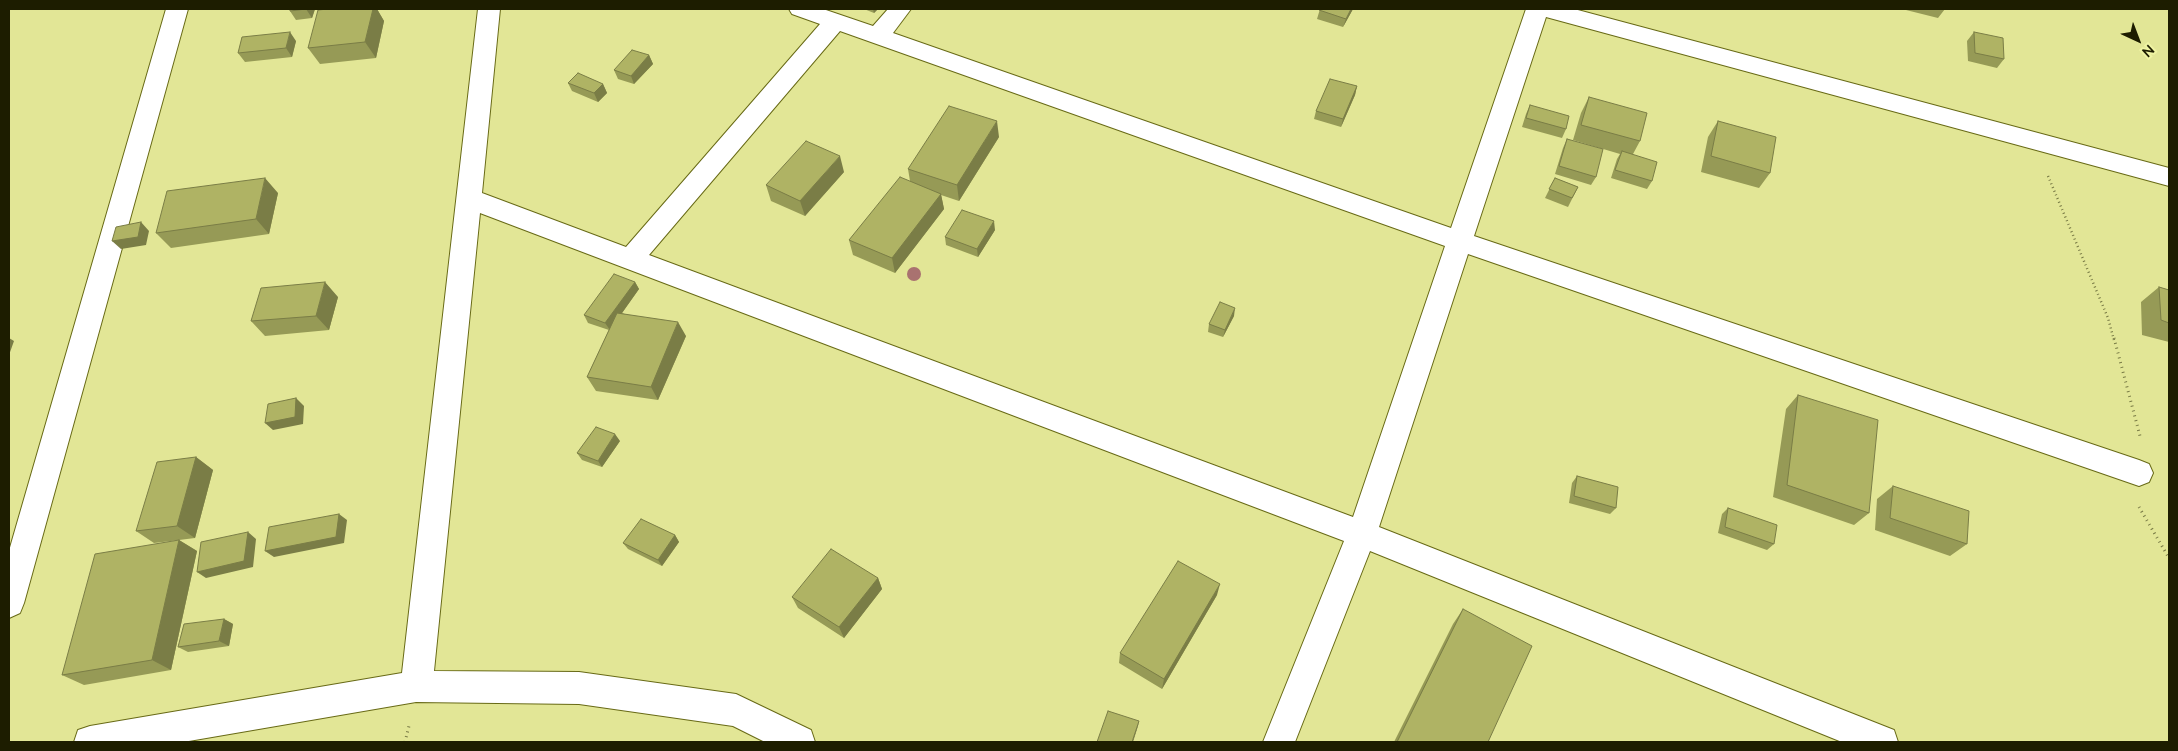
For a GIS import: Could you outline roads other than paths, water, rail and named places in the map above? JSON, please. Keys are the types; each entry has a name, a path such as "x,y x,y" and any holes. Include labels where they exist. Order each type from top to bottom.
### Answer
{"street":[{"path":"9,602 177,9"},
{"path":"416,686 489,9"},
{"path":"800,9 1460,241 2139,473"},
{"path":"877,37 900,9"},
{"path":"1279,742 1362,534 1537,9"},
{"path":"1546,9 2169,177"},
{"path":"631,259 835,22"},
{"path":"468,198 1362,534 1882,742"},
{"path":"90,742 416,686 579,688 736,710 799,742"}]}
